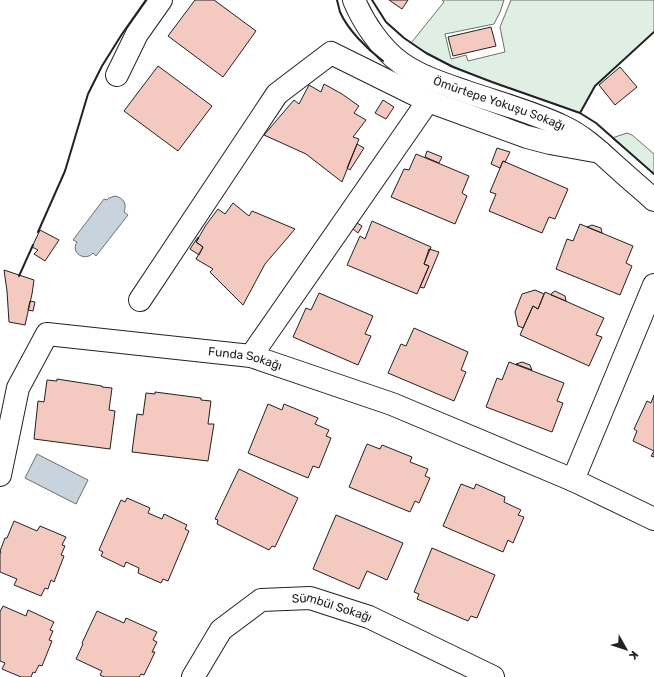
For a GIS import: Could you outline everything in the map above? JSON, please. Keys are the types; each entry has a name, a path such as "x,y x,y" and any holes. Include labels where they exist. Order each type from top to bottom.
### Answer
{"street":[{"path":"117,75 137,34 161,0"},
{"name":"Ömürtepe Yokuşu Sokağı","path":"354,0 358,11 370,29 384,47 400,62 419,74 436,82 533,114 581,136 654,200"},
{"path":"140,300 277,94 331,53 428,102 527,137 550,143 600,152"},
{"path":"251,356 428,102"},
{"path":"573,480 654,285"},
{"name":"Funda Sokağı","path":"0,475 18,388 47,334 251,356 392,404 573,480 654,520"},
{"name":"Sümbül Sokağı","path":"193,677 221,630 261,600 310,598 369,617 493,677"}],"green space":[{"path":"442,0 504,0 494,24 445,34 451,59 466,55 468,61 505,52 500,27 511,0 654,0 654,32 595,86 580,113 472,74 431,55 411,43 444,2"},
{"path":"627,133 632,135 654,154 654,174 612,138"}],"shaded area":[{"path":"115,196 123,200 125,204 124,212 128,215 96,256 93,253 86,257 79,255 75,250 77,242 73,240 104,199 107,200"},
{"path":"37,454 88,480 76,504 25,478"}],"building":[{"path":"195,0 214,0 256,31 223,77 168,36"},
{"path":"389,0 408,0 402,9"},
{"path":"491,27 496,46 453,56 448,37"},
{"path":"158,66 212,106 178,151 124,111"},
{"path":"620,67 637,87 615,105 599,85"},
{"path":"324,84 359,106 354,113 366,120 353,137 359,139 342,182 306,154 264,135 294,100 299,104 309,85 321,92"},
{"path":"383,100 394,107 386,119 375,113"},
{"path":"357,144 364,148 350,170 347,168"},
{"path":"497,148 510,152 500,168 491,164"},
{"path":"427,151 442,157 439,163 425,157"},
{"path":"416,154 469,176 462,193 467,196 455,224 391,197 404,169 409,170"},
{"path":"503,161 568,189 555,219 549,217 542,233 489,211 496,194 490,192"},
{"path":"233,203 249,216 252,211 295,229 265,264 243,305 210,272 213,269 196,259 203,247 196,242 206,225 218,209 225,214"},
{"path":"372,221 431,247 424,264 429,266 417,294 347,265 360,236 365,239"},
{"path":"357,223 362,226 358,233 353,229"},
{"path":"580,224 633,246 626,263 632,266 620,295 556,269 567,239 573,241"},
{"path":"592,225 601,228 602,233 587,227"},
{"path":"40,230 59,240 45,261 34,254 38,250 32,247"},
{"path":"198,237 199,238 196,242 203,247 199,255 190,249"},
{"path":"429,249 439,252 424,288 420,287 429,266 424,264"},
{"path":"4,270 34,280 25,325 9,322"},
{"path":"535,290 544,294 538,309 533,306 523,328 518,326 515,312 522,294"},
{"path":"555,291 565,296 566,301 551,295"},
{"path":"545,292 604,318 596,335 602,337 589,366 520,335 533,306 538,309"},
{"path":"319,293 373,316 365,334 371,336 358,365 293,337 306,308 311,310"},
{"path":"30,301 35,302 33,311 28,310"},
{"path":"414,328 468,352 461,370 466,372 454,401 388,373 401,344 406,346"},
{"path":"509,362 564,383 557,401 563,403 552,432 486,407 497,378 502,380"},
{"path":"522,362 530,365 532,370 516,364"},
{"path":"57,379 112,388 109,410 115,411 110,449 34,439 38,401 44,402 47,380 57,381"},
{"path":"155,392 201,398 201,400 211,401 208,424 214,424 208,461 132,452 137,414 143,415 146,393 155,394"},
{"path":"654,395 654,451 633,441 637,431 634,429 647,401 651,403"},
{"path":"268,404 282,410 284,404 318,418 315,424 329,430 326,436 331,438 319,468 313,466 308,478 248,453"},
{"path":"367,444 380,449 382,445 412,457 410,462 428,469 425,476 430,478 419,503 415,501 410,512 349,487"},
{"path":"239,469 298,498 275,547 272,546 269,550 217,524 218,520 215,519"},
{"path":"461,484 474,489 476,484 505,497 504,502 521,510 518,515 524,517 513,543 508,540 503,552 443,526"},
{"path":"127,498 150,508 148,513 162,519 164,514 187,525 185,529 189,531 168,581 163,579 161,583 138,573 139,568 126,562 124,567 101,556 103,552 99,550 121,500 125,502"},
{"path":"336,515 403,543 387,580 367,571 359,589 313,569"},
{"path":"14,521 37,531 40,526 66,537 62,545 65,546 61,555 64,556 54,582 51,580 48,589 45,588 41,596 14,585 17,579 0,572 0,551"},
{"path":"432,548 495,575 477,618 471,616 468,621 417,599 419,594 414,592"},
{"path":"3,606 26,616 28,610 54,622 50,630 53,631 49,640 52,641 42,666 39,665 31,677 21,677 2,669 5,663 0,661 0,612"},
{"path":"97,611 124,623 126,618 157,632 153,640 157,642 152,652 155,652 144,675 141,674 139,677 104,677 100,675 102,671 76,659"}],"wall":[{"path":"38,232 65,171 88,94 102,66 146,0"},
{"path":"337,0 340,12 348,26 364,45 383,61"},
{"path":"372,0 386,22 404,38 426,53 453,67 580,113 596,123 654,174"},
{"path":"580,113 595,86 654,32"},
{"path":"19,276 33,245"}]}
